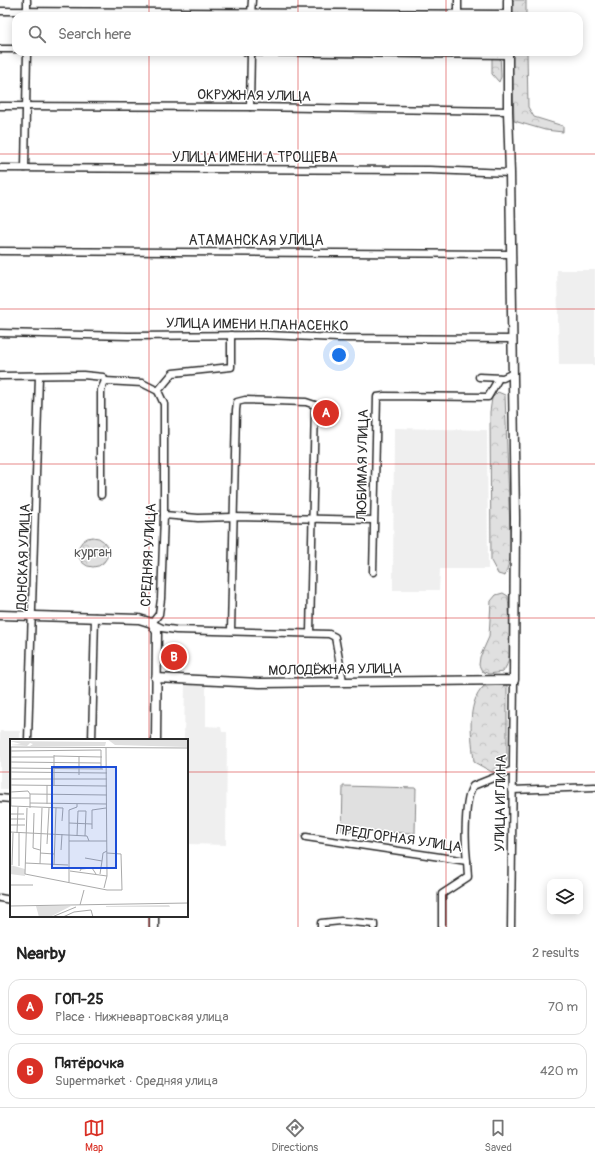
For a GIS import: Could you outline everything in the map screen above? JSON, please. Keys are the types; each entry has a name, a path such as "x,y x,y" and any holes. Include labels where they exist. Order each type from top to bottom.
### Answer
{"street":[{"path":"27,0 27,12"},
{"path":"252,0 252,12"},
{"path":"458,0 458,12"},
{"path":"508,0 508,12"},
{"path":"0,11 12,12"},
{"path":"0,49 12,49"},
{"path":"25,168 27,56"},
{"path":"249,56 250,107"},
{"path":"508,56 515,518 514,680"},
{"name":"ОКРУЖНАЯ УЛИЦА","path":"0,106 250,107 508,111"},
{"name":"УЛИЦА ИМЕНИ А.ТРОЩЕВА","path":"0,168 429,170 510,173"},
{"name":"АТАМАНСКАЯ УЛИЦА","path":"0,251 511,254"},
{"name":"УЛИЦА ИМЕНИ Н.ПАНАСЕНКО","path":"0,333 128,336 231,335 338,338 513,339"},
{"path":"0,376 83,375 142,383 158,391 173,373 231,367 231,335"},
{"path":"479,377 499,378 513,374"},
{"name":"ДОНСКАЯ УЛИЦА","path":"28,739 33,616 39,376"},
{"name":"ЛЮБИМАЯ УЛИЦА","path":"373,572 377,398 384,396 488,397 499,378"},
{"path":"101,495 101,390 104,379"},
{"name":"СРЕДНЯЯ УЛИЦА","path":"156,739 157,632 152,623 159,614 161,599 164,515 164,404 158,391"},
{"path":"231,631 237,402 245,400 306,402 315,406 310,633"},
{"path":"164,515 198,518 233,517 373,520"},
{"path":"0,615 140,619 162,628 329,634 335,637 343,681"},
{"path":"92,739 95,617"},
{"name":"МОЛОДЁЖНАЯ УЛИЦА","path":"156,678 260,683 514,680"},
{"name":"УЛИЦА ИГЛИНА","path":"511,927 514,680"},
{"name":"ПРЕДГОРНАЯ УЛИЦА","path":"306,837 467,861 466,830 469,792 473,786 513,770"},
{"path":"512,790 595,787"},
{"path":"0,798 10,799"},
{"path":"442,927 442,894 468,877 467,861"},
{"path":"0,898 10,900"},
{"path":"321,927 320,922 341,921 374,924 374,927"}],"shaded area":[{"path":"557,270 595,270 595,365 559,365"},
{"path":"394,428 487,430 488,569 440,569 439,590 393,590"},
{"path":"185,682 206,683 206,726 221,727 222,732 227,732 226,845 189,844 188,739 184,739"},
{"path":"0,731 20,731 20,739 10,739 10,789 0,789"}],"green space":[{"path":"511,0 526,0 526,12 511,12"},
{"path":"492,56 500,56 501,77 499,82 492,74"},
{"path":"512,56 527,56 528,107 534,117 563,126 563,132 545,130 514,121"},
{"path":"498,392 505,395 511,556 505,576 498,574 491,561 490,412 492,398"},
{"name":"курган","path":"93,537 104,541 108,552 104,563 93,567 82,563 78,552 82,541"},
{"path":"503,593 508,596 511,646 507,664 503,672 489,674 482,671 479,665 480,657 489,637 491,601 496,595"},
{"path":"507,685 507,759 505,766 500,772 492,772 474,762 471,732 472,712 478,694 484,686"},
{"path":"343,786 416,788 415,833 342,831"}],"place":[{"name":"ГОП-25","path":"326,413"},
{"name":"Пятёрочка","path":"174,657"}]}
